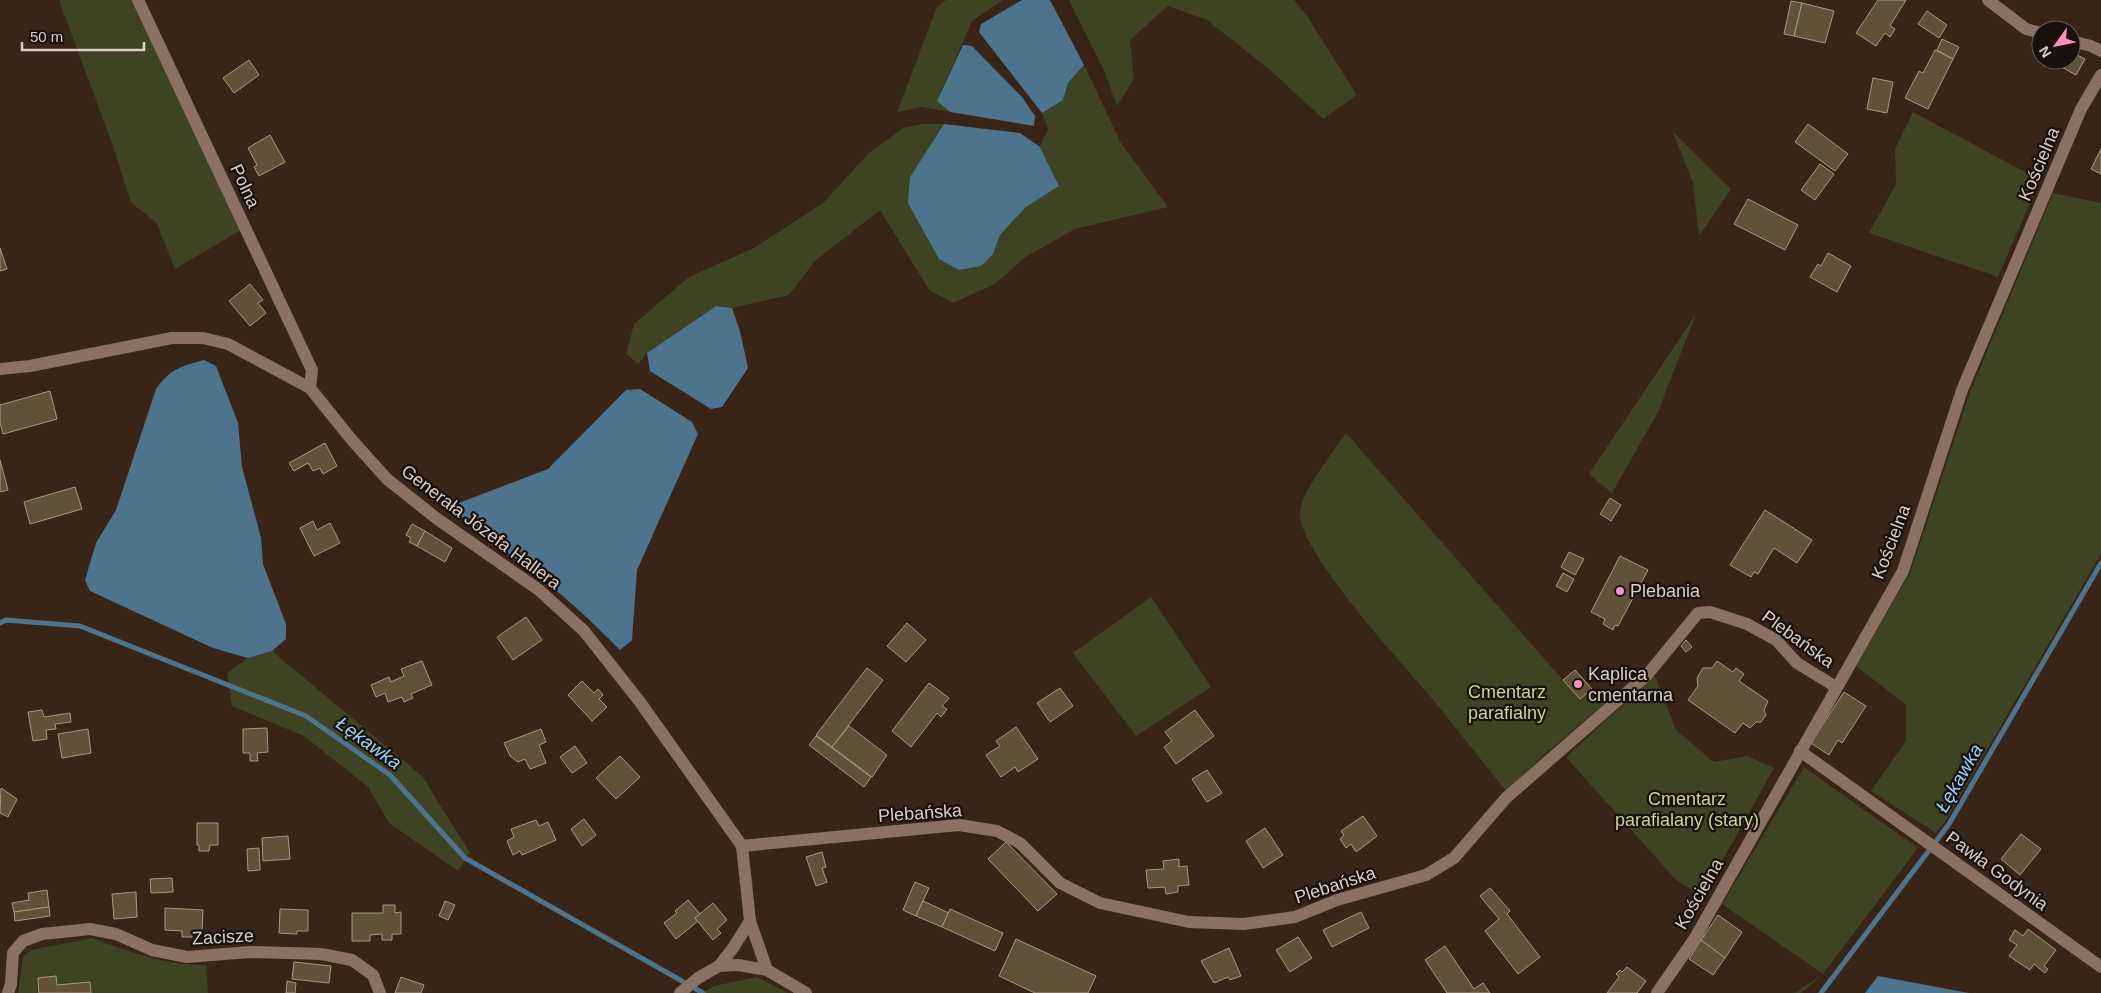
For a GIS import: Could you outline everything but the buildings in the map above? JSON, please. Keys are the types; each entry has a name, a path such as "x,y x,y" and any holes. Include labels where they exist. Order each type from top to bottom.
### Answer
{"street":[{"name":"Polna","path":"138,0 312,370 310,388"},
{"path":"1988,0 2026,29 2031,30"},
{"path":"2081,44 2091,46 2101,52"},
{"name":"Kościelna","path":"1657,993 1694,938 1903,571 1962,390 2081,109 2101,75"},
{"name":"Generała Józefa Hallera","path":"0,370 30,366 172,338 203,338 228,344 310,388 351,439 387,479 436,518 539,590 584,631 640,702 742,846 750,921 767,970"},
{"name":"Plebańska","path":"742,846 959,825 997,832 1020,843 1060,883 1100,903 1189,922 1244,924 1296,917 1337,900 1426,875 1454,858 1506,798 1646,675 1698,614 1710,612 1747,624 1776,640 1797,663 1836,687"},
{"name":"Pawła Godynia","path":"1800,751 2101,967"},
{"path":"680,993 698,978 719,966 734,948 750,921"},
{"name":"Zacisze","path":"8,993 11,984 12,953 23,941 42,934 90,929 116,934 152,950 187,957 250,952 321,954 352,960 373,975 380,993"},
{"path":"719,966 738,965 767,970 806,993"}],"green space":[{"path":"59,0 133,0 241,230 175,269 156,222 131,203 113,146"},
{"path":"946,0 1003,0 972,21 937,101 950,112 922,107 897,112 937,7"},
{"path":"1069,0 1294,0 1307,16 1357,95 1323,119 1270,70 1207,20 1168,6 1130,40 1134,79 1117,106 1103,68"},
{"path":"1084,65 1121,143 1168,207 1075,229 1024,258 995,284 953,303 929,290 880,210 815,261 789,295 732,308 716,306 647,353 638,364 626,354 634,324 689,277 754,248 823,203 869,153 903,128 923,124 944,124 910,177 993,254 1000,235 1026,207 1059,186 1040,147 1048,129 1042,113 1063,100 1068,83"},
{"path":"1913,112 2040,180 1998,277 1869,233 1896,184 1895,149"},
{"path":"1673,132 1731,189 1699,236 1693,183"},
{"path":"2053,193 2101,203 2101,554 1945,822 1936,833 1871,791 1906,741 1906,705 1856,666 1910,573 1970,392"},
{"path":"1696,314 1658,412 1612,493 1589,474"},
{"name":"Cmentarz parafialny","path":"1346,433 1563,680 1575,670 1605,703 1545,754 1506,791 1330,576 1303,528 1300,511 1302,502 1319,471"},
{"path":"1151,597 1211,687 1136,736 1073,653"},
{"path":"272,651 422,776 470,853 458,871 389,823 368,787 304,736 232,706 227,673 248,658"},
{"name":"Cmentarz parafialany (stary)","path":"1655,676 1676,730 1714,762 1747,756 1774,768 1702,897 1676,880 1566,757"},
{"path":"1804,767 1918,848 1823,974 1722,904"},
{"path":"92,938 134,953 161,960 206,965 208,993 18,993 23,956 31,950"},
{"path":"1823,974 1801,993 1795,993"},
{"path":"757,977 788,993 702,993 714,986"}],"water":[{"path":"1022,0 1050,0 1084,65 1068,83 1063,100 1042,113 979,32 981,24"},
{"path":"963,45 972,46 1022,97 1035,116 1034,126 950,112 937,101"},
{"path":"944,124 1020,133 1040,147 1059,186 1026,207 1000,235 993,254 981,266 959,270 939,259 908,203 910,177"},
{"path":"716,306 732,308 740,331 748,368 722,407 711,409 650,371 647,353"},
{"path":"204,360 216,366 238,423 242,467 261,538 263,564 286,624 286,639 272,651 248,658 213,648 90,591 85,580 96,543 116,510 156,389 166,377 177,369"},
{"path":"640,389 692,422 698,434 637,570 632,640 620,650 550,585 467,522 459,514 459,503 548,469 626,390"},
{"path":"1878,976 1969,993 1865,993"}],"waterway":[{"name":"Łękawka","path":"1821,993 1949,824 2101,563"},
{"name":"Łękawka","path":"0,623 6,620 80,626 306,716 390,775 465,858 703,993"}],"place":[{"name":"Plebania","path":"1620,591"},
{"name":"Kaplica cmentarna","path":"1578,684"}]}
